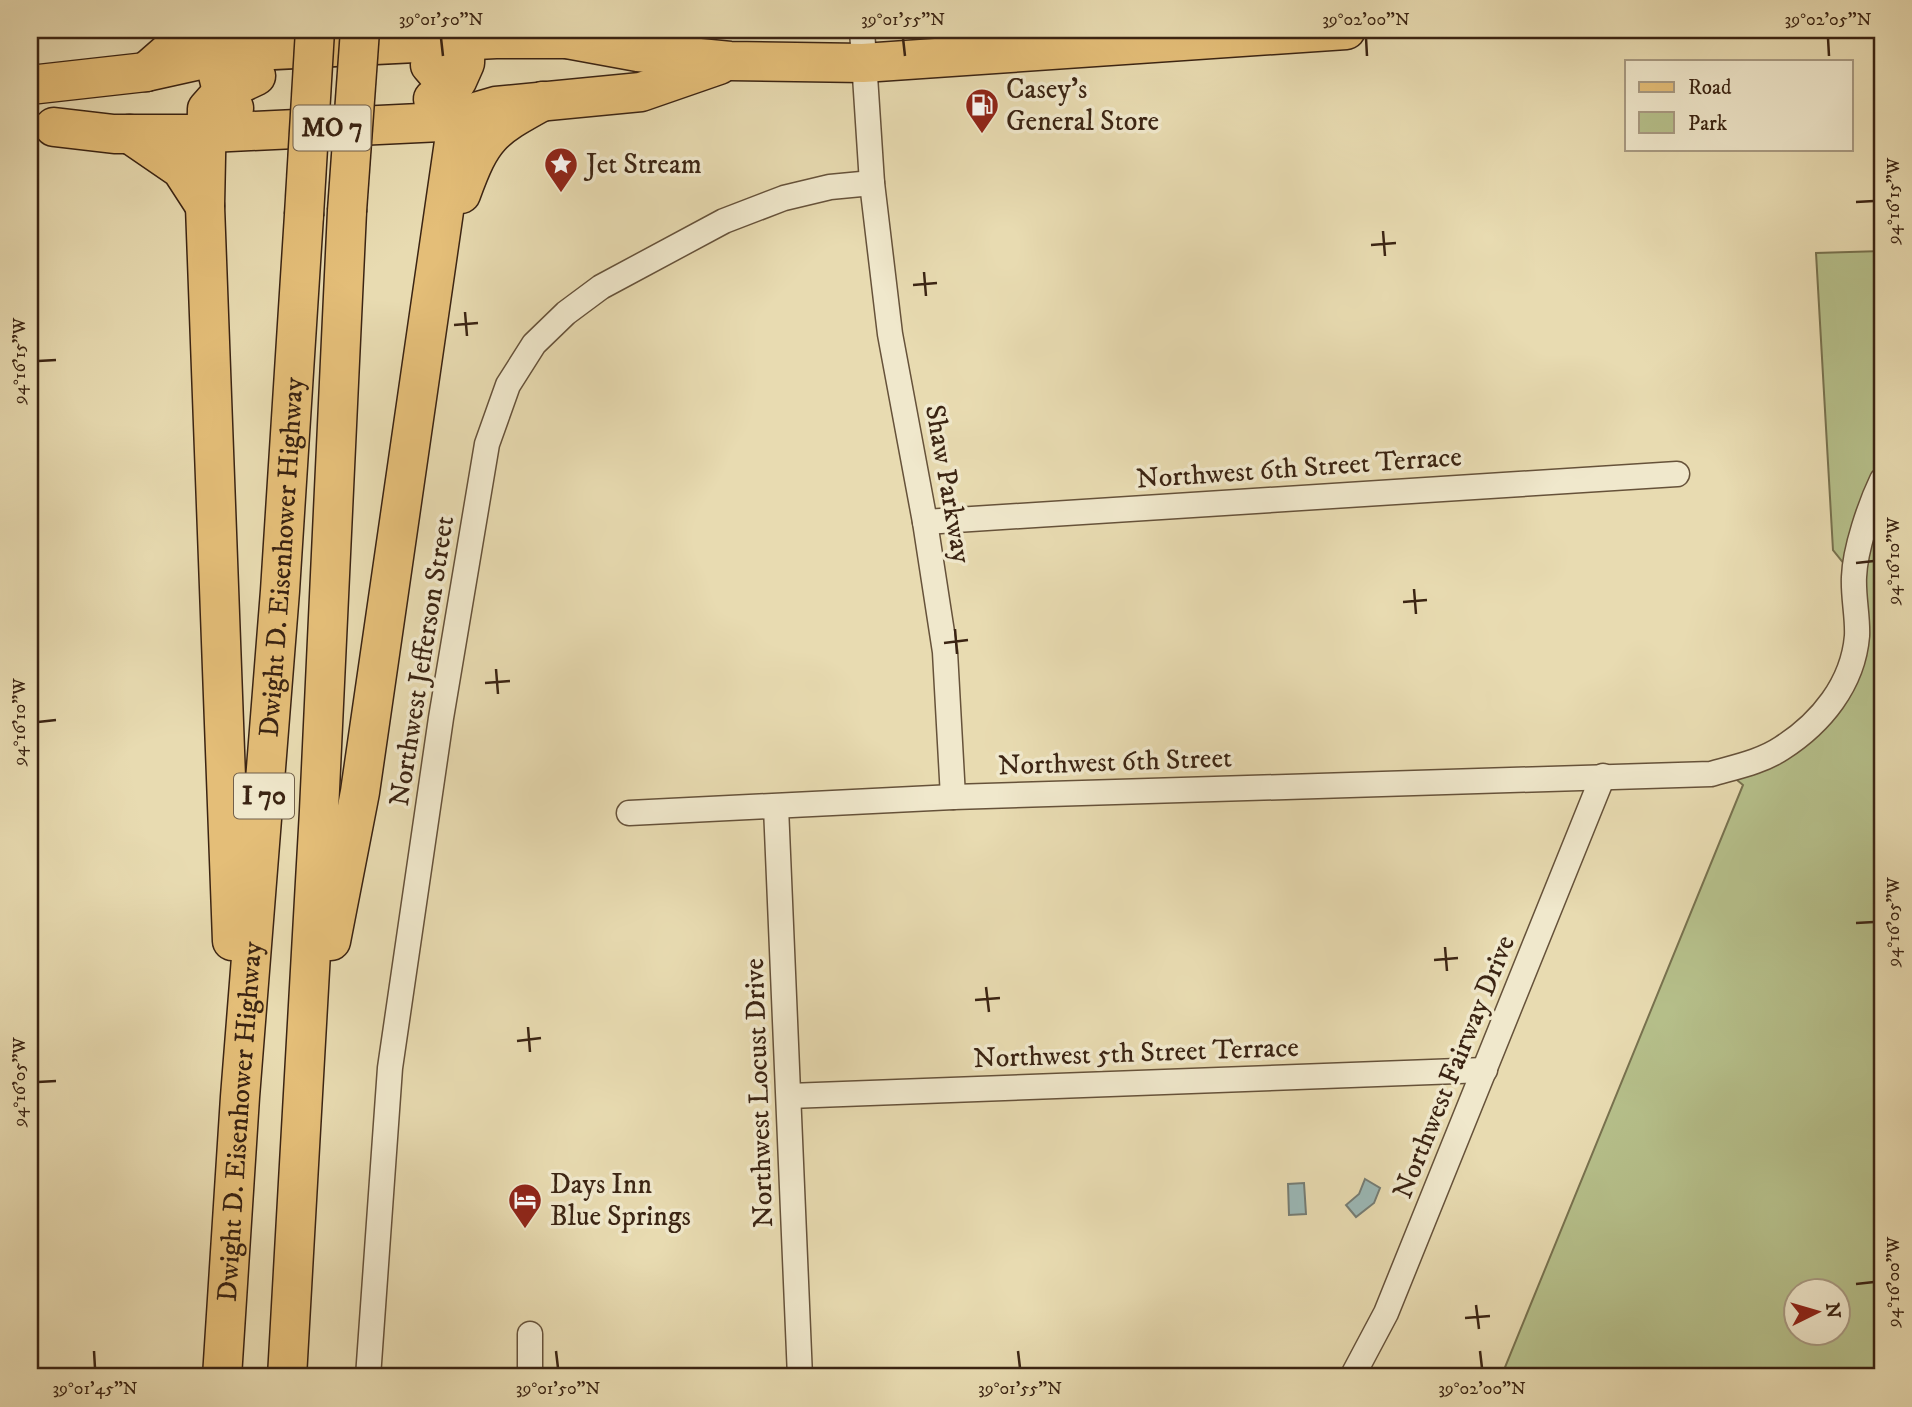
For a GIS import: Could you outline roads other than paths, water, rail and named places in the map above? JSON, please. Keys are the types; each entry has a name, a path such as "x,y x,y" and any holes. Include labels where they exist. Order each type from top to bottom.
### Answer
{"main road":[{"name":"Dwight D. Eisenhower Highway","path":"222,1377 240,1097 280,591 315,30"},
{"name":"Dwight D. Eisenhower Highway","path":"287,1377 319,811 347,211 360,30"},
{"path":"744,61 774,50 794,30"},
{"name":"MO 7","path":"42,127 130,134 214,80 236,52 452,76 496,106 641,92 744,61 862,46 1346,30"},
{"name":"MO 7","path":"452,76 557,34 638,52 744,61"},
{"name":"MO 7","path":"42,127 115,114 214,80 256,76 452,76 638,52"},
{"name":"MO 7","path":"30,85 146,72 214,80 441,122 452,76"},
{"path":"302,1098 360,792 444,212 452,76"},
{"path":"214,80 205,206 230,916 240,1097"},
{"path":"444,212 457,205 479,149 501,124 543,101"},
{"path":"130,134 181,169 205,206"}],"street":[{"name":"Shaw Parkway","path":"862,46 872,183 890,334 925,522 945,652 953,797"},
{"name":"Northwest Jefferson Street","path":"368,1377 390,1068 441,718 487,444 508,385 534,344 566,313 601,287 724,221 784,198 830,187 872,183"},
{"name":"Northwest 6th Street Terrace","path":"925,522 1677,474"},
{"name":"Northwest 6th Street","path":"629,813 953,797 1712,774 1748,764 1781,749 1817,721 1844,684 1857,637 1853,575 1864,530 1882,480"},
{"name":"Northwest Fairway Drive","path":"1352,1377 1386,1313 1603,776"},
{"name":"Northwest Locust Drive","path":"776,807 800,1377"},
{"name":"Northwest 5th Street Terrace","path":"789,1096 1485,1070"},
{"path":"530,1334 530,1377"}],"water":[{"path":"1365,1179 1380,1188 1374,1203 1356,1217 1346,1205 1359,1194"},
{"path":"1304,1183 1306,1214 1289,1215 1288,1184"}],"place":[{"name":"Casey's General Store","path":"982,135"},
{"name":"Jet Stream","path":"561,194"},
{"name":"Days Inn Blue Springs","path":"525,1230"}]}
